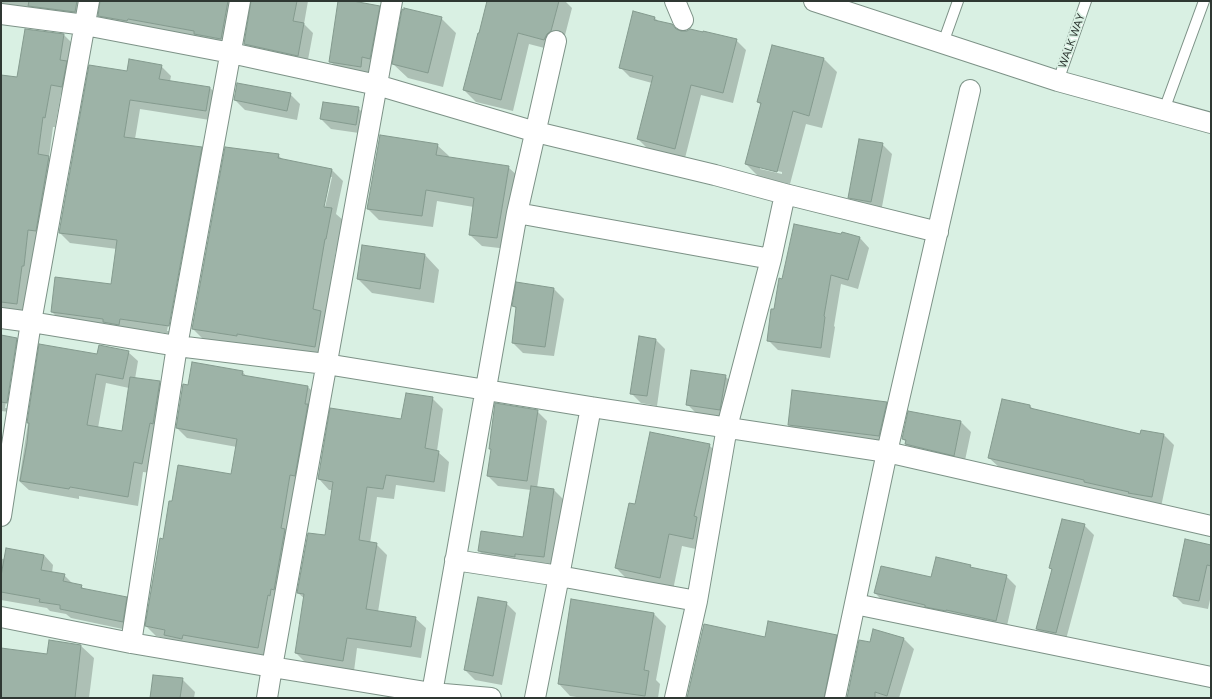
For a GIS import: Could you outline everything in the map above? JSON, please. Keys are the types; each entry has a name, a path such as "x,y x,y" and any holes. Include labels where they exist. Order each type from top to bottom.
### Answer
{"street":[{"path":"1,516 31,322 89,1"},
{"path":"131,643 177,346 240,1"},
{"path":"267,698 392,1"},
{"path":"675,1 683,20"},
{"path":"814,1 1058,81 1211,123"},
{"path":"1,14 85,25 377,85 536,132 715,175 784,194 938,232"},
{"path":"432,693 454,560 517,213 556,42"},
{"path":"835,698 887,452 970,90"},
{"path":"675,698 697,601 727,427 770,259 784,194"},
{"path":"517,213 770,259"},
{"path":"1,318 177,346 326,364 591,407 887,452 1211,526"},
{"path":"535,698 591,407"},
{"path":"454,560 559,576 697,601"},
{"path":"856,604 1211,677"},
{"path":"1,618 131,643 272,667 432,693 491,698"}],"lane":[{"path":"943,43 958,1"},
{"name":"WALK WAY","path":"1058,81 1086,1"},
{"path":"1164,110 1204,1"}],"building":[{"path":"29,1 77,1 75,12 28,6"},
{"path":"100,1 228,1 221,39 194,34 194,31 128,19 127,21 98,16"},
{"path":"251,1 297,1 293,21 304,23 298,56 244,44"},
{"path":"338,1 353,1 380,6 370,59 362,57 361,67 329,62"},
{"path":"487,1 559,1 551,31 547,34 544,40 518,33 501,100 463,90"},
{"path":"404,8 442,17 428,73 392,64 402,9 404,10"},
{"path":"633,11 655,17 654,20 672,24 676,29 681,31 687,31 690,29 737,39 723,93 691,85 675,149 637,139 653,76 619,68"},
{"path":"25,29 64,34 60,60 67,61 62,87 51,85 45,118 43,117 38,154 49,156 36,231 28,230 24,266 22,266 17,304 1,302 1,75 17,77"},
{"path":"772,45 824,58 809,116 793,111 777,172 745,164 761,103 757,102"},
{"path":"129,59 162,65 159,79 210,87 206,111 130,100 124,137 202,147 169,326 120,319 119,325 103,322 103,319 51,312 55,277 111,284 117,240 59,233 89,65 127,71"},
{"path":"237,83 291,93 287,111 234,100"},
{"path":"323,102 359,107 356,125 320,119"},
{"path":"380,135 438,144 436,155 509,166 497,238 469,235 474,198 426,190 422,216 367,209"},
{"path":"859,139 883,143 871,202 848,198"},
{"path":"225,147 279,154 278,158 332,169 324,207 332,208 313,309 321,311 315,347 237,334 237,336 192,329"},
{"path":"794,224 841,234 842,232 860,237 848,280 831,275 824,316 821,348 767,341 771,309 774,309 779,278 782,279"},
{"path":"362,245 425,254 420,289 357,279"},
{"path":"516,282 554,288 545,347 512,343 516,307 512,306"},
{"path":"1,335 17,338 7,403 1,402"},
{"path":"639,336 656,339 647,396 630,394"},
{"path":"39,344 97,354 99,345 129,351 123,379 96,374 87,425 122,431 130,377 160,381 153,424 150,423 142,464 134,462 128,497 70,487 69,489 20,481 27,443 29,423 27,423"},
{"path":"192,362 243,371 242,375 308,386 305,404 308,404 295,476 290,475 281,528 285,529 274,590 271,589 270,596 268,595 258,648 183,635 182,639 164,635 165,630 145,626 160,538 163,539 169,501 172,501 178,465 231,474 237,439 176,428 183,384 188,385"},
{"path":"691,370 726,375 720,410 686,405"},
{"path":"792,390 887,402 879,436 788,425"},
{"path":"406,393 433,397 425,448 439,451 434,482 386,475 383,489 367,487 359,540 377,543 366,609 416,617 411,647 347,638 343,661 295,653 304,594 297,593 308,533 325,535 333,482 318,479 330,408 401,419"},
{"path":"1002,399 1030,405 1030,408 1140,434 1141,430 1164,434 1152,497 1128,493 1129,492 1084,482 1084,480 988,458"},
{"path":"495,403 538,410 527,481 487,476"},
{"path":"908,411 961,421 954,456 905,444 906,440 902,439"},
{"path":"650,432 710,444 694,516 697,517 693,539 669,534 660,578 615,568 629,503 635,504"},
{"path":"531,486 554,489 544,557 515,554 515,557 478,551 481,531 523,537"},
{"path":"1062,519 1085,524 1056,633 1036,629 1052,569 1049,568"},
{"path":"1185,539 1211,545 1211,566 1207,565 1199,601 1173,596"},
{"path":"6,548 44,555 41,570 65,574 63,581 82,585 81,588 127,597 123,622 60,609 60,605 39,602 40,599 1,592 1,576"},
{"path":"936,557 971,565 970,567 1007,575 996,621 925,607 925,605 874,593 881,566 931,577"},
{"path":"478,597 507,602 493,676 464,670"},
{"path":"571,599 654,613 644,670 649,671 645,696 558,684"},
{"path":"768,621 837,635 824,698 687,698 704,624 765,637"},
{"path":"873,629 904,638 887,696 875,692 875,698 847,698 859,640 870,642"},
{"path":"49,640 81,645 75,698 1,698 1,648 47,654"},
{"path":"153,675 183,678 180,698 150,698"}]}
